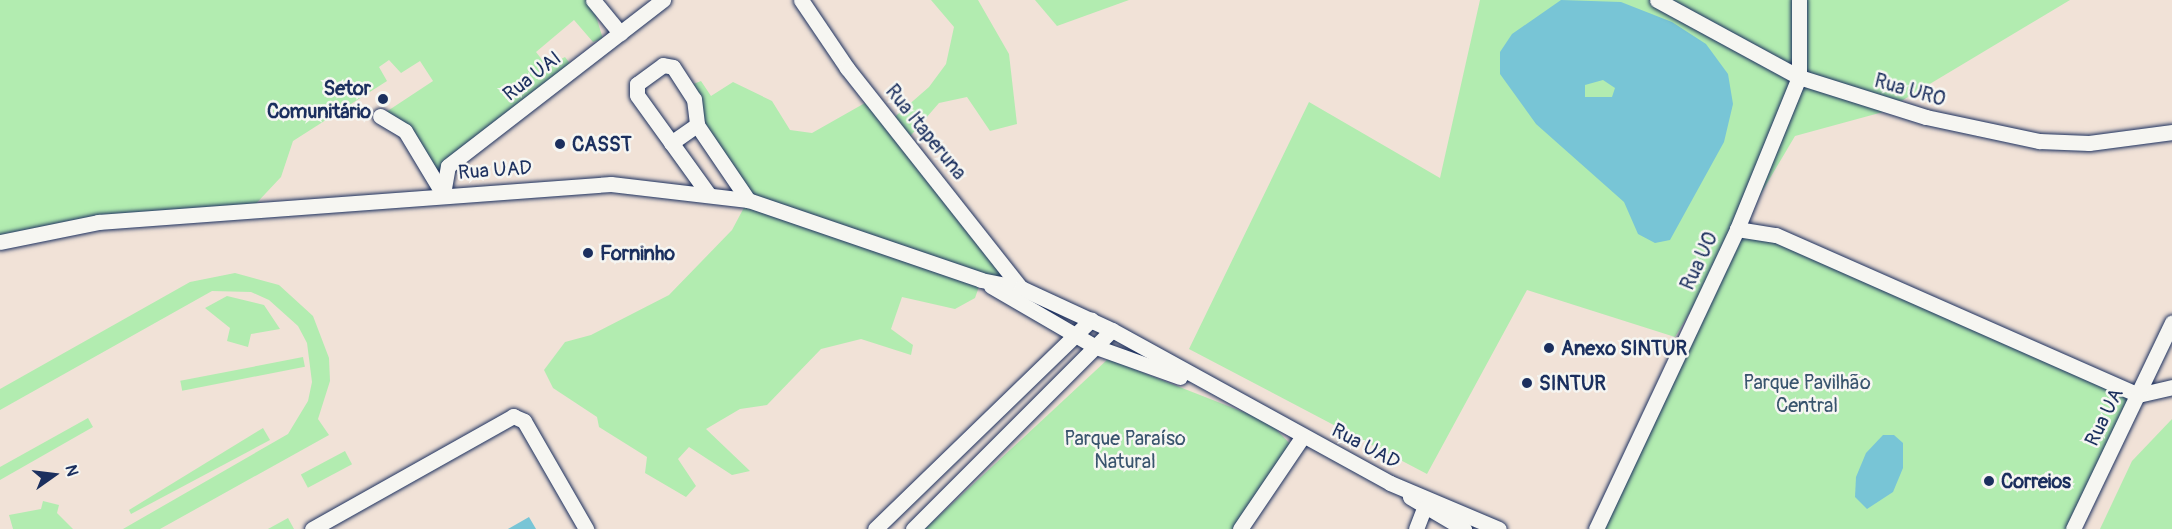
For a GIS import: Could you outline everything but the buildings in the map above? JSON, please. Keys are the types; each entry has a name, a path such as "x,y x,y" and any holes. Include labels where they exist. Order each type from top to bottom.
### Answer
{"street":[{"path":"593,0 620,33"},
{"name":"Rua UAI","path":"443,194 448,166 663,0"},
{"name":"Rua Itaperuna","path":"801,0 847,68 1021,288"},
{"name":"Rua URO","path":"1657,0 1799,77 1926,117 2039,141 2089,144 2172,132"},
{"name":"Rua UO","path":"1596,529 1737,229 1799,77 1799,0"},
{"path":"709,195 671,143 636,89 663,65 673,67 694,99 697,125 748,200"},
{"path":"380,116 405,131 443,194"},
{"path":"671,143 697,125"},
{"name":"Rua UAD","path":"0,242 98,222 443,194 611,184 748,200 981,280 1021,288 1112,330 1390,483 1499,529"},
{"path":"1737,229 1776,235 2138,395 2172,387"},
{"name":"Rua UAD","path":"981,280 1096,347 1218,390"},
{"path":"875,529 1091,320"},
{"name":"Rua UA","path":"2073,529 2172,322"},
{"path":"913,529 1112,330"},
{"path":"312,529 513,416 524,420 586,529"},
{"path":"1240,529 1303,436"},
{"path":"1390,483 1424,508 1464,529"},
{"path":"1416,529 1424,508"}],"shaded area":[{"path":"0,0 2172,0 2172,529 0,529"}],"green space":[{"path":"0,0 591,0 603,39 593,42 574,20 536,52 547,66 565,57 575,70 448,166 443,194 405,132 380,116 433,81 420,61 401,73 389,60 379,67 387,81 293,141 281,177 249,211 98,222 0,242"},
{"path":"931,0 978,0 1009,54 1017,124 990,131 967,97 939,103 906,141 1021,288 981,281 975,298 955,309 902,297 891,329 913,345 911,355 861,339 821,349 767,405 740,409 706,429 750,471 732,475 689,447 678,459 696,486 686,497 645,473 647,457 599,427 597,417 553,388 544,370 565,342 591,335 669,295 732,230 748,200 697,125 686,87 701,81 711,96 733,82 772,101 790,130 812,133 872,99 890,121 929,87 946,64 954,27"},
{"path":"1035,0 1129,0 1057,26"},
{"name":"Parque Pavilhão Central","path":"1480,0 2070,0 1883,112 1795,136 1740,229 1759,231 2138,395 2077,529 1596,529 1724,255 1675,337 1527,290 1427,474 1189,349 1309,102 1440,178"},
{"path":"235,273 279,285 313,316 329,358 330,381 318,419 329,435 160,529 123,529 288,434 308,401 312,382 307,343 298,326 269,300 251,292 212,291 0,410 0,389 190,282"},
{"path":"227,296 264,305 280,329 251,334 248,347 227,341 230,328 205,308"},
{"path":"303,357 305,367 182,391 180,381"},
{"name":"Parque Paraíso Natural","path":"1108,359 1269,422 1294,448 1240,529 925,529"},
{"path":"88,418 93,427 0,480 0,467"},
{"path":"2172,419 2172,529 2100,529 2132,461"},
{"path":"263,428 270,440 131,514 129,510"},
{"path":"345,451 352,464 308,488 301,474"},
{"path":"43,501 59,505 57,513 73,529 13,529 9,515 41,509"},
{"path":"288,518 294,529 268,529"}],"water":[{"path":"1561,0 1621,2 1672,22 1706,44 1728,74 1733,104 1724,142 1670,240 1655,243 1638,234 1624,202 1536,124 1500,74 1500,52 1512,34","holes":["1603,80 1615,88 1612,97 1585,97 1585,85"]},
{"path":"1883,435 1894,435 1903,443 1903,468 1893,492 1867,509 1855,497 1856,477 1866,453"},
{"path":"529,517 536,529 508,529"}],"place":[{"name":"Setor Comunitário","path":"383,99"},
{"name":"CASST","path":"560,144"},
{"name":"Forninho","path":"588,253"},
{"name":"Anexo SINTUR","path":"1549,348"},
{"name":"SINTUR","path":"1527,383"},
{"name":"Correios","path":"1989,481"}]}
